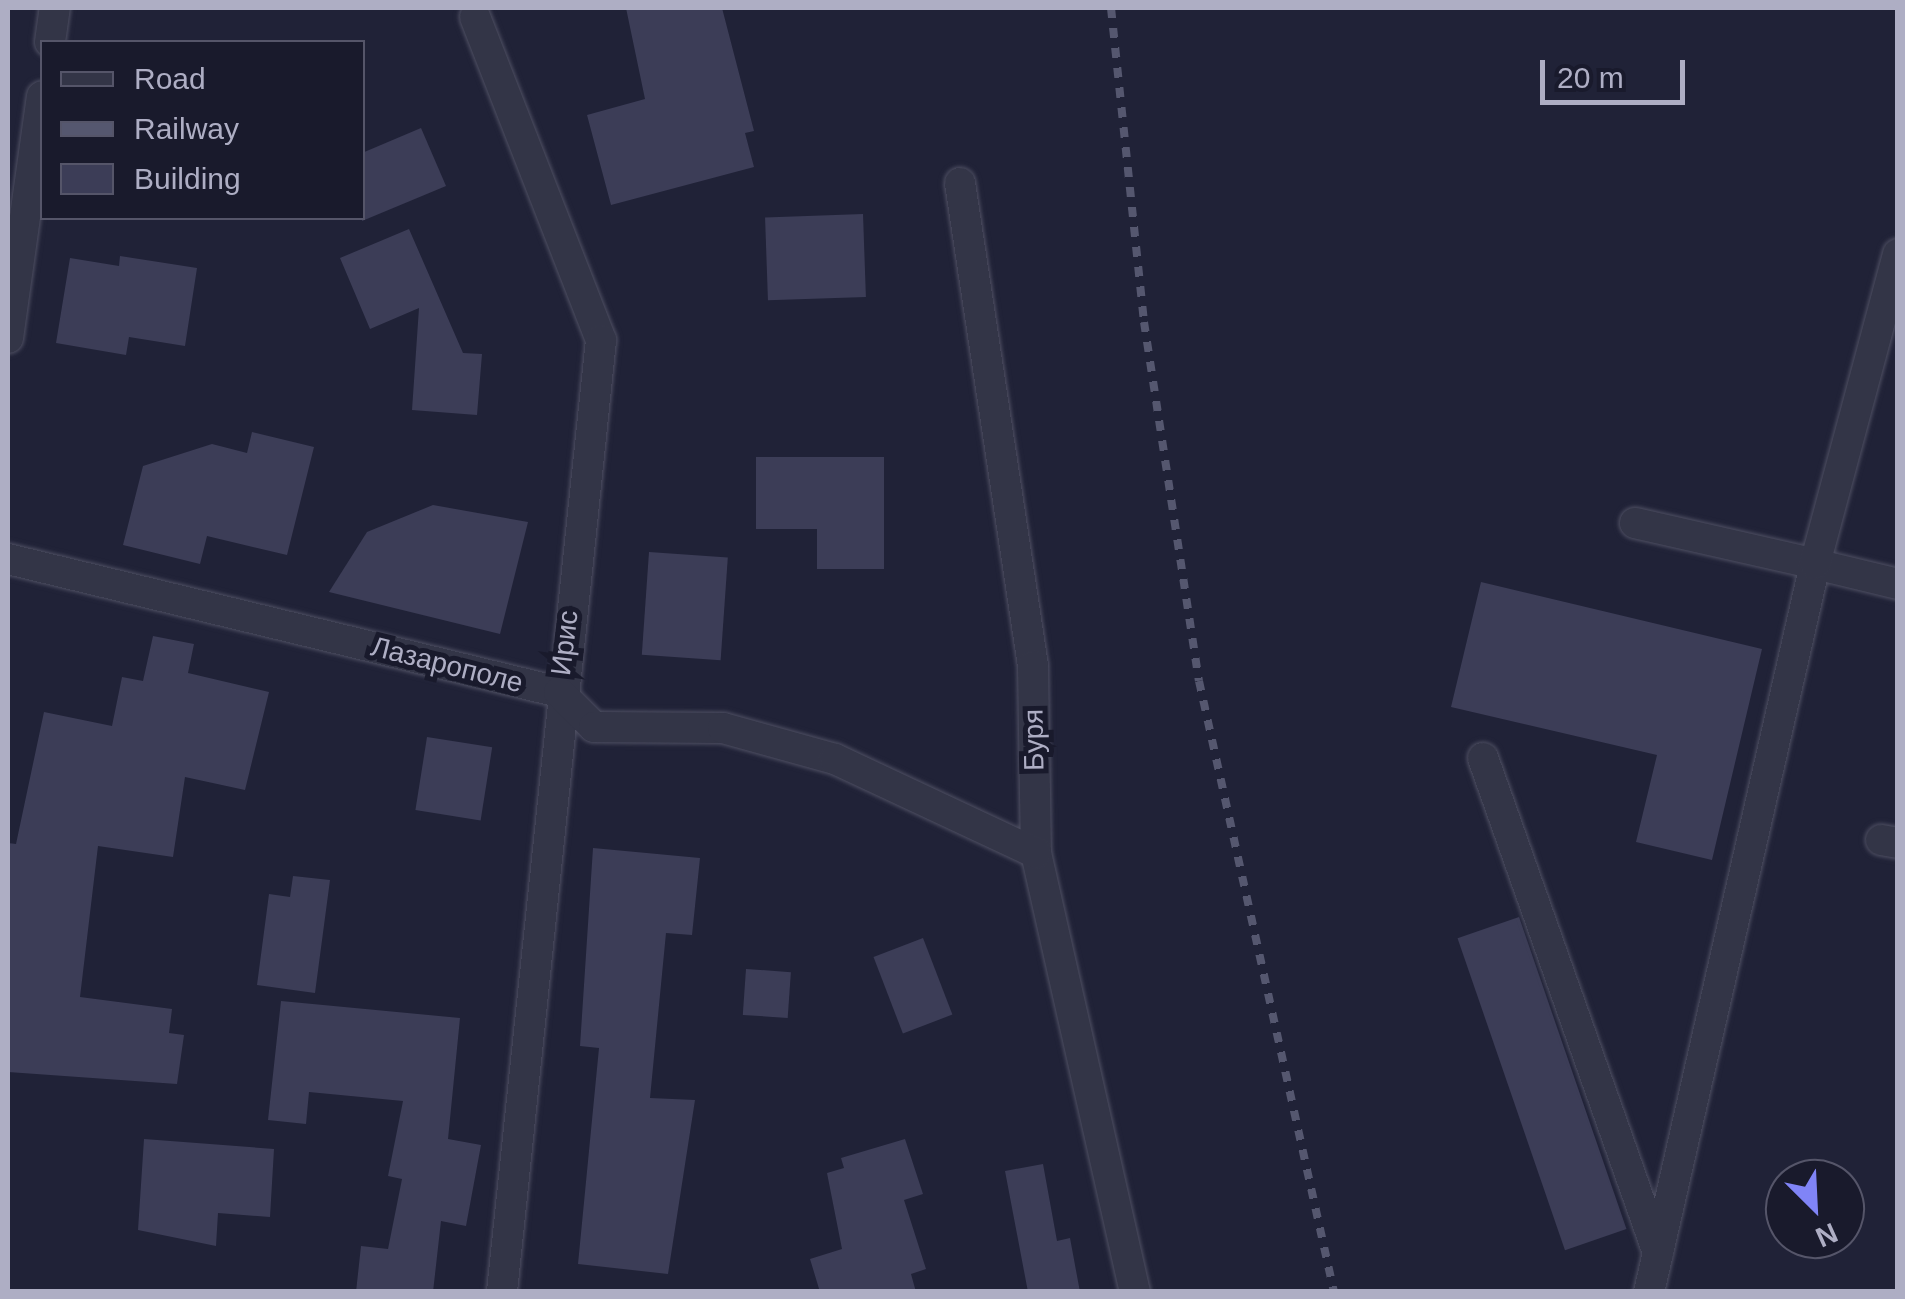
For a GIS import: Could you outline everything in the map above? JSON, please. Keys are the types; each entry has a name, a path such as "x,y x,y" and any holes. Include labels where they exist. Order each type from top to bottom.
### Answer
{"street":[{"path":"50,40 55,8"},
{"name":"Ирис","path":"475,17 602,340 559,692 502,1292"},
{"path":"8,338 40,110"},
{"name":"Буря","path":"960,182 1033,666 1036,853 1135,1292"},
{"path":"1649,1292 1815,564 1898,254"},
{"path":"1635,522 1898,584"},
{"name":"Лазарополе","path":"8,559 559,692 594,727 723,728 835,759 1036,853"},
{"path":"1483,758 1658,1253"}],"building":[{"path":"626,8 722,8 754,131 745,133 754,167 611,205 587,115 645,99"},
{"path":"421,128 446,186 365,220 365,152"},
{"path":"863,214 866,297 768,300 765,217"},
{"path":"409,229 463,353 482,354 477,415 412,410 419,308 370,329 340,258"},
{"path":"120,256 197,268 185,346 129,337 126,355 56,343 70,258 119,266"},
{"path":"252,432 314,447 287,555 207,536 200,564 123,545 143,466 212,444 247,453"},
{"path":"756,457 884,457 884,569 817,569 817,529 756,529"},
{"path":"433,505 528,522 500,634 329,592 367,532"},
{"path":"649,552 728,558 721,660 642,655"},
{"path":"1481,582 1762,649 1712,860 1636,842 1657,755 1451,707"},
{"path":"153,636 194,644 188,673 269,692 245,790 185,777 173,857 98,846 80,997 172,1009 169,1033 184,1035 177,1084 8,1072 8,843 16,844 44,712 112,726 122,677 143,681"},
{"path":"427,737 492,747 481,820 415,810"},
{"path":"593,848 700,858 692,935 666,933 650,1098 695,1100 668,1274 578,1264 599,1048 580,1046"},
{"path":"293,876 330,880 315,993 257,985 269,894 290,897"},
{"path":"1519,917 1626,1229 1565,1250 1458,938"},
{"path":"923,938 952,1015 903,1034 874,957"},
{"path":"746,969 791,972 788,1018 743,1015"},
{"path":"281,1001 460,1018 448,1139 481,1145 466,1226 441,1221 433,1292 356,1292 361,1246 388,1249 402,1179 388,1176 403,1101 309,1092 306,1124 268,1120"},
{"path":"144,1139 274,1149 270,1217 218,1213 216,1246 138,1230"},
{"path":"905,1139 923,1194 904,1200 926,1269 911,1274 916,1292 820,1292 810,1259 842,1249 827,1173 844,1168 841,1158"},
{"path":"1043,1164 1057,1241 1070,1238 1080,1292 1028,1292 1005,1171"}],"railway":[{"path":"1111,8 1144,322 1199,681 1334,1292"}]}
